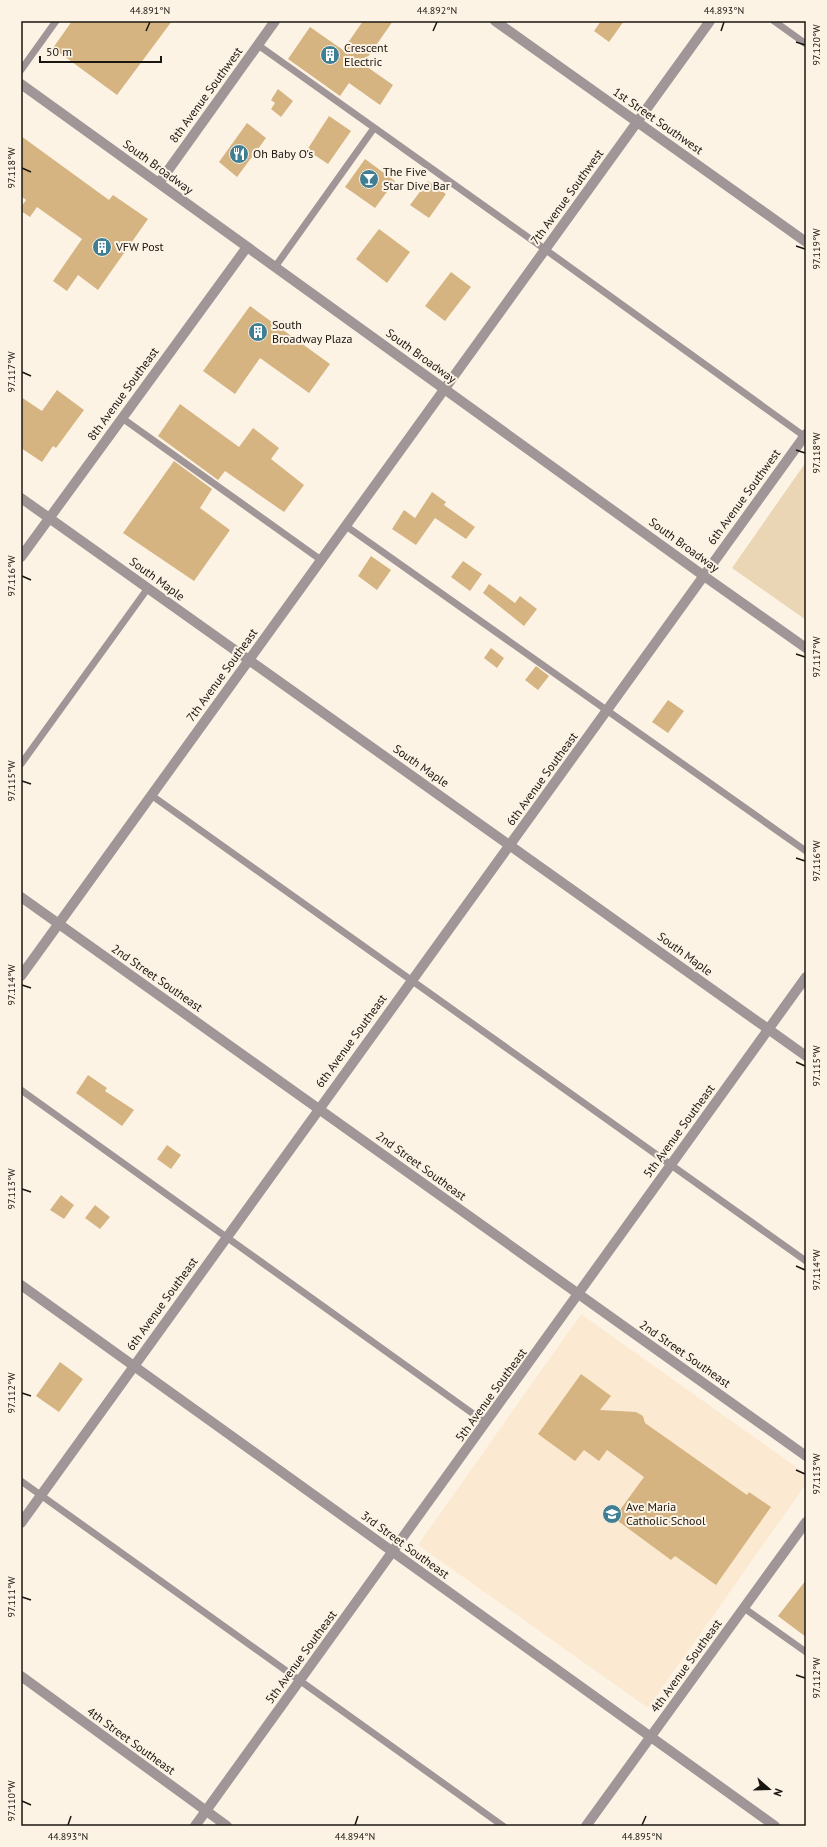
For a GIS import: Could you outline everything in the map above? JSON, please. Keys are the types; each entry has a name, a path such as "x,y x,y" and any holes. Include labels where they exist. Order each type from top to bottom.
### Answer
{"street":[{"name":"8th Avenue Southwest","path":"159,183 275,21"},
{"name":"1st Street Southwest","path":"495,21 806,242"},
{"name":"7th Avenue Southwest","path":"445,389 710,21"},
{"name":"South Broadway","path":"21,84 247,248 806,648"},
{"name":"8th Avenue Southeast","path":"21,557 247,248"},
{"name":"7th Avenue Southeast","path":"21,976 445,389"},
{"name":"6th Avenue Southwest","path":"704,576 805,435"},
{"name":"South Maple","path":"21,498 806,1056"},
{"name":"6th Avenue Southeast","path":"21,1523 704,576"},
{"name":"2nd Street Southeast","path":"21,897 806,1456"},
{"name":"5th Avenue Southeast","path":"195,1826 579,1295 806,977"},
{"name":"3rd Street Southeast","path":"21,1285 650,1738 775,1826"},
{"name":"4th Avenue Southeast","path":"586,1826 806,1522"},
{"name":"4th Street Southeast","path":"21,1676 226,1826"}],"lane":[{"path":"21,70 56,21"},
{"path":"774,21 806,44"},
{"path":"258,45 805,435"},
{"path":"275,268 374,128"},
{"path":"122,418 321,560"},
{"path":"346,526 806,851"},
{"path":"21,764 148,588"},
{"path":"151,795 806,1261"},
{"path":"21,1090 486,1423"},
{"path":"21,1481 502,1826"},
{"path":"744,1608 806,1652"}],"shaded area":[{"path":"806,462 806,620 732,568"},
{"name":"Ave Maria Catholic School","path":"581,1314 806,1474 806,1484 648,1708 418,1545"}],"building":[{"path":"72,21 172,21 117,95 53,48"},
{"name":"Crescent Electric","path":"363,21 393,21 363,64 393,85 380,105 349,83 340,96 288,59 310,27 343,50"},
{"path":"601,21 624,21 609,42 594,31"},
{"path":"278,89 293,101 281,117 271,109 275,103 271,100"},
{"path":"329,116 351,131 328,164 307,150"},
{"name":"Oh Baby O's","path":"247,123 266,138 237,177 219,162"},
{"path":"21,136 109,200 113,195 148,219 98,290 78,275 67,291 53,281 82,239 37,207 30,217 21,211 21,207 26,200 21,196"},
{"path":"365,159 395,181 375,208 345,187"},
{"path":"428,181 446,194 429,218 410,205"},
{"path":"379,229 410,252 387,283 356,259"},
{"path":"451,272 471,287 445,321 425,306"},
{"name":"South Broadway Plaza","path":"250,306 330,364 309,393 260,358 235,394 203,371"},
{"path":"57,390 84,410 56,448 53,446 42,462 21,448 21,397 42,411"},
{"path":"180,404 239,447 253,428 279,448 271,459 304,485 284,512 225,471 218,480 158,436"},
{"path":"174,461 212,489 200,508 230,530 194,581 123,533"},
{"path":"432,492 446,502 444,505 475,527 466,539 435,518 416,545 392,529 404,510 415,518"},
{"path":"371,556 391,570 377,590 358,576"},
{"path":"463,561 482,574 470,591 451,577"},
{"path":"489,584 515,603 520,596 537,609 524,626 483,593"},
{"path":"491,648 504,658 497,668 484,658"},
{"path":"536,666 549,676 538,690 525,680"},
{"path":"668,700 684,711 668,733 652,722"},
{"path":"88,1075 107,1088 105,1091 134,1110 122,1126 76,1093"},
{"path":"167,1145 181,1155 171,1169 157,1159"},
{"path":"61,1195 74,1205 64,1219 50,1210"},
{"path":"95,1205 110,1217 100,1229 85,1218"},
{"path":"60,1362 83,1379 59,1412 36,1396"},
{"path":"581,1374 611,1396 600,1410 636,1412 643,1416 645,1423 747,1495 749,1492 771,1507 716,1585 675,1556 671,1560 614,1518 644,1477 607,1450 599,1461 584,1450 575,1461 538,1434"},
{"path":"806,1580 806,1637 778,1616"}],"place":[{"name":"Crescent Electric","path":"330,55"},
{"name":"Oh Baby O's","path":"239,154"},
{"name":"The Five Star Dive Bar","path":"369,179"},
{"name":"VFW Post","path":"102,247"},
{"name":"South Broadway Plaza","path":"258,332"},
{"name":"Ave Maria Catholic School","path":"612,1514"}]}
